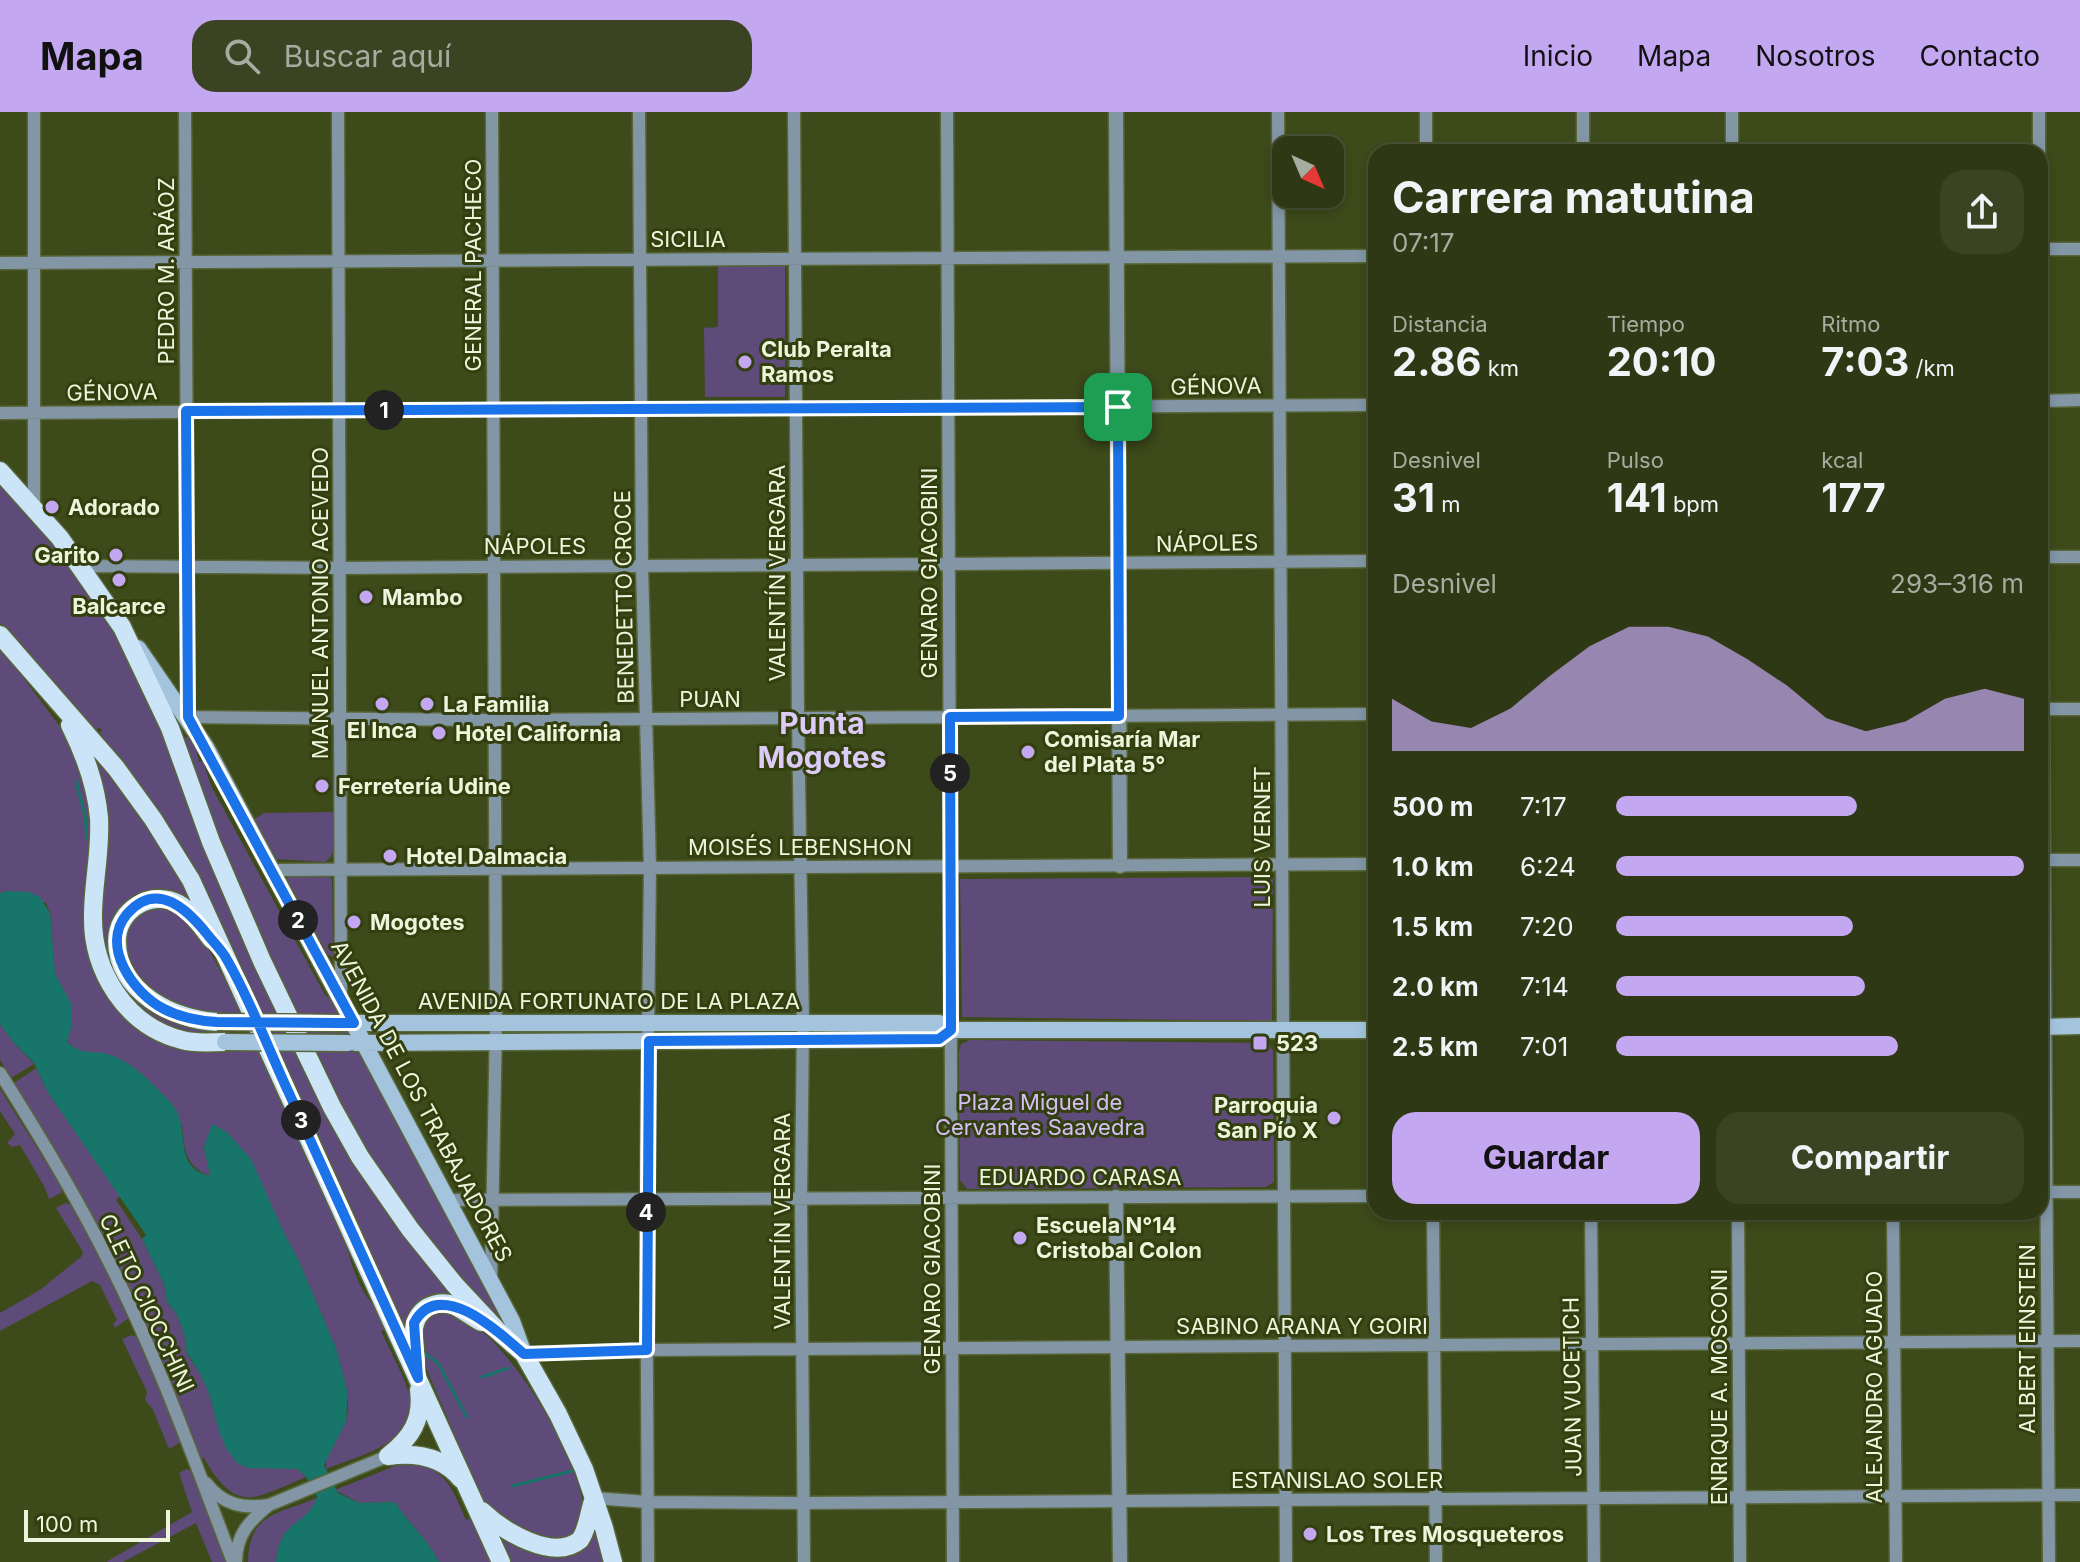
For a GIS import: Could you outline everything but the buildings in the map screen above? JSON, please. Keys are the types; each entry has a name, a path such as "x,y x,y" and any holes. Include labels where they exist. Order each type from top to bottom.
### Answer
{"main road":[{"name":"AVENIDA DE LOS TRABAJADORES","path":"0,471 34,507 188,717 341,999 346,1023 512,1321 524,1354 570,1438 594,1498 613,1562"},
{"name":"AVENIDA DE LOS TRABAJADORES","path":"122,627 170,728 211,842 256,947 332,1107 360,1157 410,1229 498,1331 524,1354"},
{"path":"0,635 116,768 191,880 501,1562"},
{"path":"62,708 88,763 97,802 99,853 93,919 96,952 103,972 124,1003 154,1028 183,1040 225,1042"},
{"path":"217,1022 180,1016 150,1000 122,965 118,934 126,915 138,905 152,899 166,900 181,905 192,915 226,956"},
{"name":"AVENIDA FORTUNATO DE LA PLAZA","path":"217,1022 649,1023 803,1031"},
{"name":"AVENIDA FORTUNATO DE LA PLAZA","path":"225,1042 649,1041 939,1023 951,1030 1368,1030"},
{"path":"2048,1027 2080,1026"},
{"path":"388,1456 407,1439 416,1424 420,1408 414,1323 419,1314 430,1306 442,1303 452,1305 498,1331"},
{"path":"388,1456 410,1454 436,1460 452,1469 471,1495 513,1539 531,1549 552,1554 572,1548 580,1540 594,1498"}],"street":[{"path":"34,112 34,507"},
{"name":"PEDRO M. ARÁOZ","path":"185,112 188,717"},
{"name":"MANUEL ANTONIO ACEVEDO","path":"338,112 341,999"},
{"name":"GENERAL PACHECO","path":"491,1281 496,1042 492,112"},
{"name":"BENEDETTO CROCE","path":"639,112 642,566 650,868 646,1200 648,1562"},
{"name":"VALENTÍN VERGARA","path":"794,112 803,1031 804,1562"},
{"name":"GENARO GIACOBINI","path":"947,112 953,1562"},
{"path":"1116,112 1120,866"},
{"name":"LUIS VERNET","path":"1278,112 1286,1562"},
{"path":"1426,112 1426,144"},
{"path":"1583,112 1583,144"},
{"path":"1732,112 1732,144"},
{"path":"2039,112 2039,144"},
{"path":"2048,251 2080,249"},
{"name":"SICILIA","path":"0,263 1368,256"},
{"path":"2048,401 2080,400"},
{"name":"GÉNOVA","path":"0,413 1368,405"},
{"path":"2048,557 2080,557"},
{"name":"NÁPOLES","path":"79,566 340,568 1368,561"},
{"path":"2048,709 2080,709"},
{"name":"PUAN","path":"188,717 495,720 1368,714"},
{"path":"2048,860 2080,860"},
{"name":"MOISÉS LEBENSHON","path":"272,870 1368,864"},
{"name":"CLETO CIOCCHINI","path":"0,1073 107,1257 150,1350 235,1562"},
{"path":"2048,1192 2080,1192"},
{"name":"EDUARDO CARASA","path":"447,1200 1368,1196"},
{"path":"1116,1197 1120,1562"},
{"path":"1433,1220 1436,1562"},
{"name":"JUAN VUCETICH","path":"1591,1220 1594,1562"},
{"name":"ENRIQUE A. MOSCONI","path":"1738,1220 1740,1562"},
{"name":"ALEJANDRO AGUADO","path":"1893,1220 1896,1562"},
{"name":"ALBERT EINSTEIN","path":"2044,1220 2049,1562"},
{"name":"SABINO ARANA Y GOIRI","path":"524,1354 647,1350 2080,1341"},
{"path":"235,1562 242,1532 269,1505 388,1456"},
{"path":"200,1474 215,1494 227,1502 246,1507 269,1505"},
{"name":"ESTANISLAO SOLER","path":"594,1498 648,1502 804,1503 2080,1495"}],"green space":[{"name":"Club Peralta Ramos","path":"718,265 785,265 785,397 705,397 704,328 718,327"},
{"path":"0,485 68,566 128,654 357,1167 393,1220 462,1304 442,1299 408,1336 212,908 97,736 102,730 99,727 94,732 0,623"},
{"path":"0,647 76,748 95,823 89,932 139,1024 259,1050 344,1233 356,1276 382,1318 385,1329 381,1331 409,1394 411,1410 406,1424 385,1445 326,1469 326,1457 346,1422 348,1393 336,1348 284,1233 204,1147 210,1176 195,1168 187,1156 182,1125 67,1042 72,1025 55,974 50,913 46,903 7,891 0,893"},
{"path":"188,736 195,744 199,762 203,761 211,786 325,995 338,1009 339,1015 334,1017 332,1014 319,1014 327,1030 347,1028 352,1037 330,1035 337,1050 359,1051 514,1340 418,1229 352,1129 276,974 206,809 184,739"},
{"path":"90,752 122,788 152,830 201,917 183,901 121,914 129,984 219,1028 223,1037 170,1030 137,1009 102,958"},
{"path":"334,812 333,852 325,862 276,859 254,819 264,813"},
{"path":"290,875 325,875 332,879 333,957 327,954 287,879"},
{"path":"1273,877 1272,1021 962,1017 960,879"},
{"path":"143,906 174,906 205,942 243,1014 214,1013 208,1016 160,1000 130,968 122,935"},
{"path":"0,1024 34,1064 11,1078 0,1060"},
{"name":"Plaza Miguel de Cervantes Saavedra","path":"970,1040 1268,1043 1273,1051 1274,1182 1266,1187 967,1189 960,1180 959,1052 961,1044"},
{"path":"36,1068 47,1091 120,1196 116,1200 142,1239 164,1284 167,1302 176,1313 184,1333 187,1354 210,1396 218,1428 277,1468 298,1469 306,1477 260,1496 248,1497 237,1495 227,1488 204,1458 200,1459 145,1324 112,1254 14,1083"},
{"path":"0,1089 62,1188 61,1193 49,1199 20,1145 12,1147 7,1143 15,1134 0,1111"},
{"path":"65,1203 72,1205 103,1259 130,1317 115,1328 113,1324 117,1320 100,1285 92,1281 0,1331 0,1313 40,1290 82,1256 83,1252 56,1208"},
{"path":"440,1307 478,1327 513,1364 543,1409 568,1456 582,1499 582,1529 547,1551 484,1504 421,1356 417,1323"},
{"path":"132,1335 139,1338 181,1442 169,1449 153,1410 145,1400 147,1392 122,1339"},
{"path":"416,1463 435,1472 448,1484 493,1562 439,1562 395,1502 359,1503 335,1490 395,1466"},
{"path":"187,1469 191,1471 226,1562 212,1562 196,1523 123,1562 106,1562 192,1512 179,1473"},
{"path":"317,1498 306,1515 282,1538 276,1562 248,1562 250,1546 260,1524 278,1512"},
{"path":"592,1516 603,1562 511,1562 498,1532 531,1553 559,1556 570,1554"}],"water":[{"path":"29,892 40,897 50,913 55,974 71,1003 72,1025 67,1042 79,1050 121,1060 152,1083 177,1113 186,1155 198,1171 210,1176 204,1147 212,1124 227,1132 251,1159 336,1348 348,1393 346,1422 324,1465 338,1493 359,1503 395,1502 439,1562 276,1562 283,1537 313,1507 317,1497 298,1469 248,1468 237,1463 226,1448 210,1396 187,1353 184,1333 176,1313 167,1302 164,1284 142,1239 146,1235 47,1091 34,1063 0,1024 0,893"}],"waterway":[{"path":"76,781 87,838"},
{"path":"423,1352 438,1363 467,1417"},
{"path":"482,1377 509,1368"},
{"path":"512,1486 576,1470"}],"place":[{"name":"Club Peralta Ramos","path":"745,362"},
{"name":"Adorado","path":"52,507"},
{"name":"Garito","path":"116,555"},
{"name":"Balcarce","path":"119,580"},
{"name":"Mambo","path":"366,597"},
{"name":"El Inca","path":"382,704"},
{"name":"La Familia","path":"427,704"},
{"name":"Hotel California","path":"439,733"},
{"name":"Comisaría Mar del Plata 5°","path":"1028,752"},
{"name":"Ferretería Udine","path":"322,786"},
{"name":"Hotel Dalmacia","path":"390,856"},
{"name":"Mogotes","path":"354,922"},
{"name":"523","path":"1260,1043"},
{"name":"Parroquia San Pío X","path":"1334,1118"},
{"name":"Escuela N°14 Cristobal Colon","path":"1020,1238"},
{"name":"Los Tres Mosqueteros","path":"1310,1534"}],"district":[{"name":"Punta Mogotes","path":"822,740"}],"route":[{"path":"1118,407 186,411 188,717 354,1023 337,1023 217,1022 189,1019 159,1006 142,992 127,974 118,949 118,934 126,915 144,902 159,899 186,909 226,956 274,1062 288,1091 418,1378 414,1323 425,1309 442,1303 452,1305 498,1331 524,1354 647,1350 649,1041 939,1039 951,1030 950,717 1119,716 1118,407"}]}
